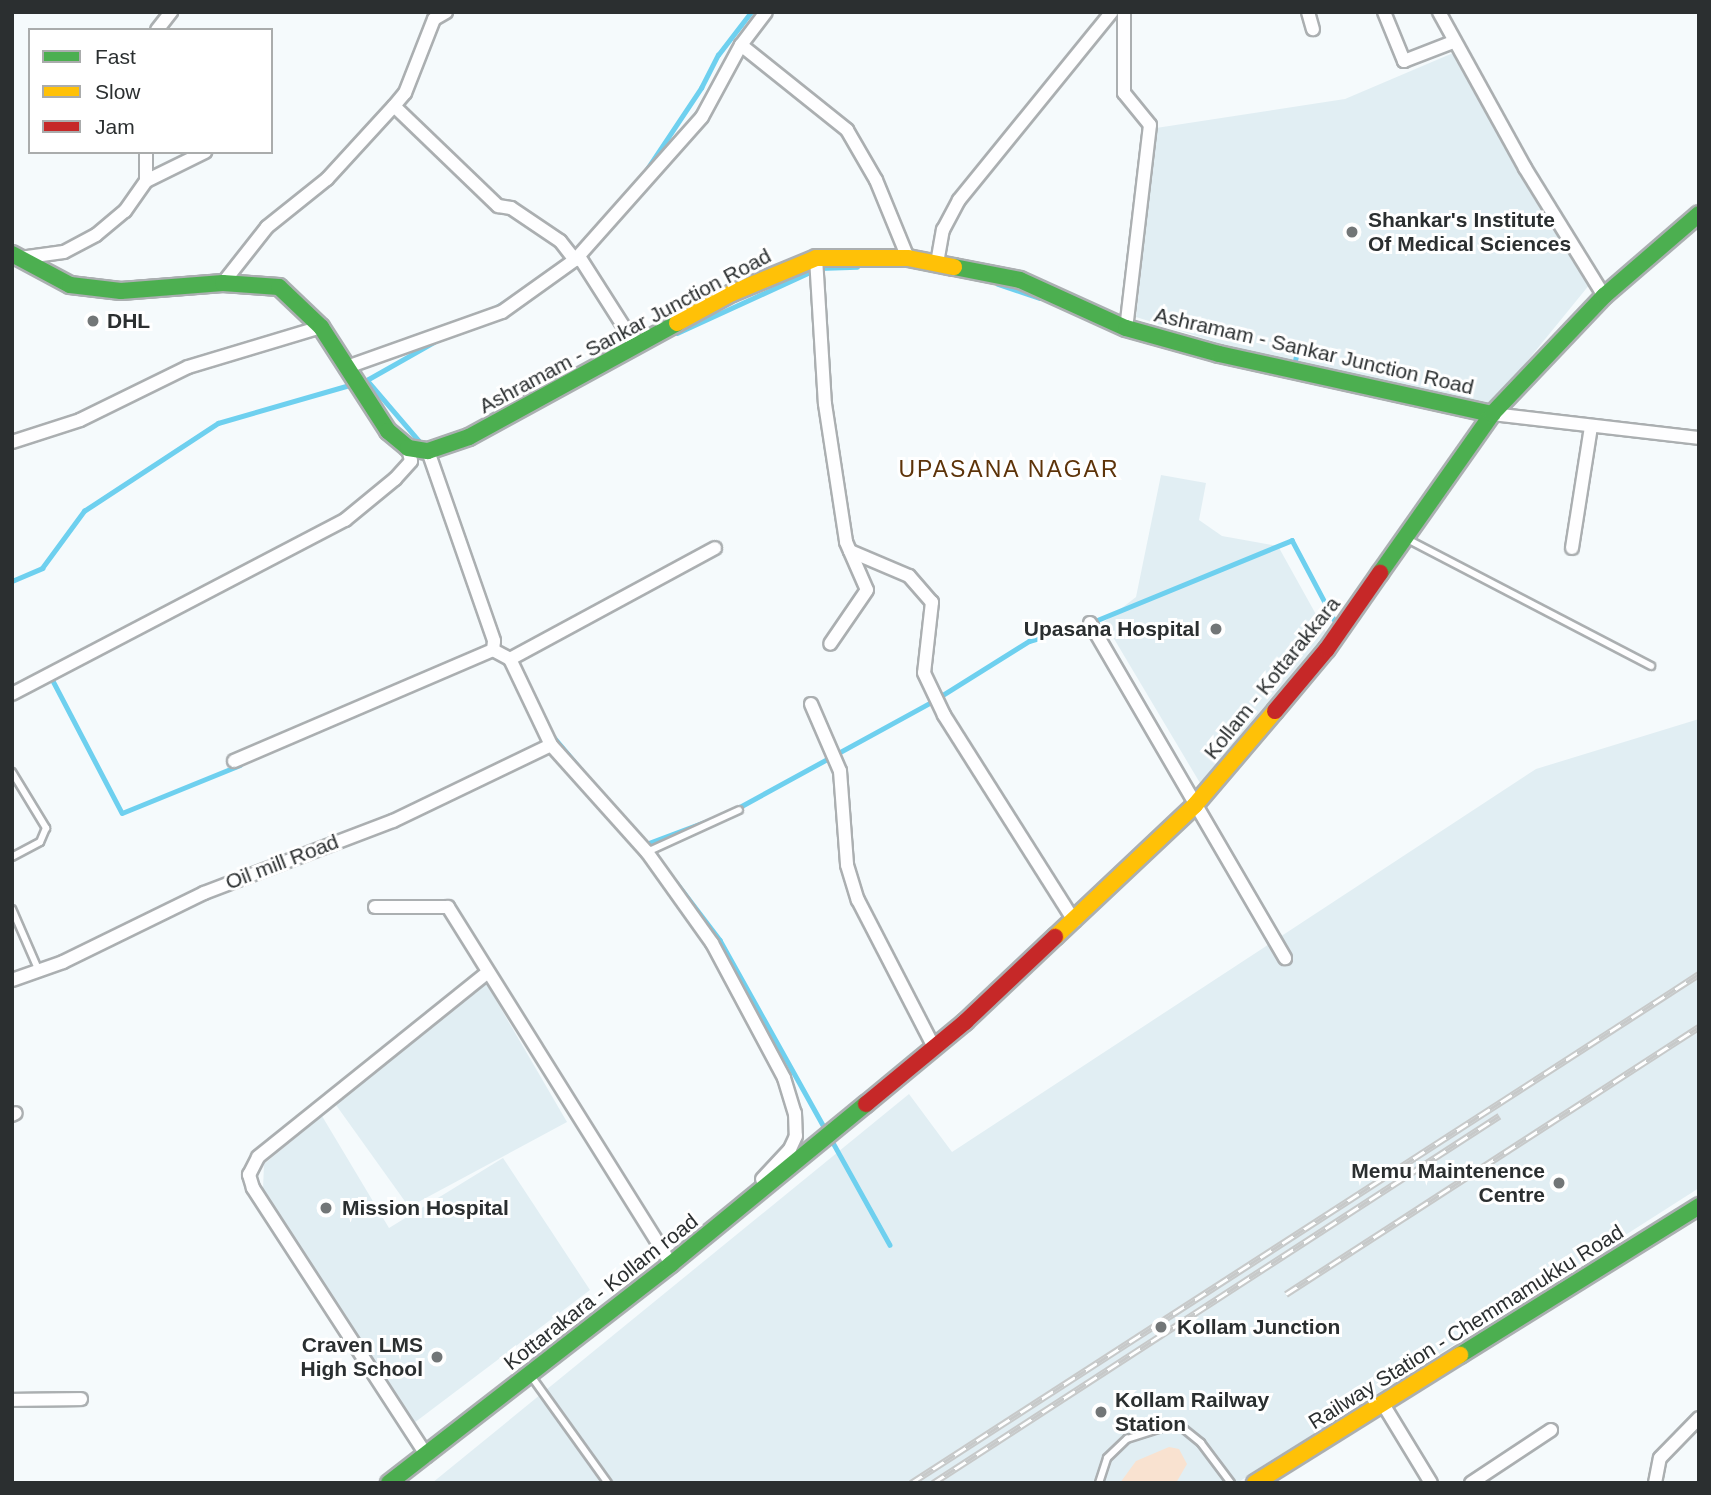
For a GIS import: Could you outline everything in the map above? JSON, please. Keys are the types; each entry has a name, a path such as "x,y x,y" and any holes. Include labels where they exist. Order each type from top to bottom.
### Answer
{"main road":[{"name":"Kollam - Kottarakkara","path":"829,1134 934,1047 1074,921 1195,805 1327,649 1407,539 1492,414 1604,296 1699,214"},
{"path":"16,256 70,285 121,291 223,283 279,287 321,327 350,366 388,431 408,448"},
{"name":"Ashramam - Sankar Junction Road","path":"408,448 428,451 469,436 732,293 816,258 908,258 1020,280 1126,328 1219,354 1492,414"},
{"name":"Kottarakara - Kollam road","path":"389,1483 671,1264 829,1134"},
{"name":"Railway Station - Chemmamukku Road","path":"1255,1483 1699,1206"}],"street":[{"path":"159,28 171,12"},
{"path":"350,366 502,312 574,258 702,117 741,45 766,12"},
{"path":"937,263 943,230 958,200 1112,12"},
{"path":"1125,12 1124,93 1150,125 1126,328"},
{"path":"1308,12 1312,29"},
{"path":"1384,12 1404,61 1453,42"},
{"path":"1439,12 1453,42 1604,296"},
{"path":"223,283 267,227 327,179 405,93 435,15"},
{"path":"741,45 847,130 876,180 908,258"},
{"path":"394,106 498,206 511,208 559,242 574,258 636,346"},
{"path":"146,154 146,181"},
{"path":"16,256 64,252 96,235 125,211 146,181 201,154"},
{"path":"816,258 825,404 850,551 867,590 830,644"},
{"path":"12,442 80,420 188,367 321,327"},
{"path":"1492,414 1699,438"},
{"path":"1572,548 1591,426"},
{"path":"12,694 345,520 395,479 411,461 408,448"},
{"path":"428,451 494,640 493,650"},
{"path":"510,659 715,548"},
{"path":"850,551 909,576 932,602 924,673 944,715 1074,921"},
{"path":"1090,623 1285,958"},
{"path":"493,650 510,659 551,745 647,852 712,943 784,1078 795,1113 796,1136 790,1149 759,1183 754,1196"},
{"path":"234,761 493,650"},
{"path":"811,704 839,771 846,865 858,901 934,1047"},
{"name":"Oil mill Road","path":"12,980 40,972 204,893 393,821 551,745"},
{"path":"375,907 448,907 671,1264"},
{"path":"427,1456 253,1188 249,1175 258,1157 488,972"},
{"path":"12,1400 81,1399"},
{"path":"1383,1404 1431,1483"},
{"path":"1655,1483 1660,1458 1699,1418"},
{"path":"1471,1483 1551,1430"}],"lane":[{"path":"1407,539 1651,666"},
{"path":"12,772 46,835 12,857"},
{"path":"647,852 739,810"},
{"path":"12,909 40,972"},
{"path":"530,1375 608,1483"},
{"path":"1099,1483 1107,1458 1127,1439 1168,1426 1184,1429 1201,1443 1231,1483"}],"shaded area":[{"name":"Shankar's Institute Of Medical Sciences","path":"1453,53 1590,284 1488,409 1222,344 1136,317 1156,128 1345,99"},
{"name":"Upasana Hospital","path":"1161,475 1206,483 1199,520 1222,536 1278,546 1328,636 1200,783 1104,622 1136,597"},
{"name":"Kollam Junction","path":"1699,719 1699,1188 1237,1483 432,1483 909,1094 952,1152 1536,769"},
{"path":"486,983 567,1122 409,1207 336,1105"},
{"name":"Craven LMS High School","path":"322,1116 389,1228 503,1158 590,1290 414,1423 263,1189 264,1164"},
{"path":"1169,1447 1179,1449 1187,1464 1176,1483 1120,1483 1136,1461"}],"waterway":[{"path":"643,175 701,88 718,55 751,12"},
{"path":"677,333 819,268 857,267"},
{"path":"998,284 1040,298"},
{"path":"490,311 510,299"},
{"path":"365,381 434,342"},
{"path":"1294,365 1297,352"},
{"path":"367,380 421,443"},
{"path":"12,581 42,568 84,511 218,423 353,384"},
{"path":"736,809 930,703 1029,641 1090,623 1292,540 1336,623"},
{"path":"51,677 122,813 240,765"},
{"path":"552,735 585,774"},
{"path":"646,844 718,817"},
{"path":"676,882 720,940 825,1129"},
{"path":"831,1139 890,1245"}],"railway":[{"path":"911,1483 1699,974"},
{"path":"1286,1294 1699,1027"},
{"path":"933,1483 1499,1116"}],"traffic: fast":[{"path":"1380,573 1492,414 1604,296 1699,214"},
{"path":"12,254 70,285 121,291 223,283 279,287 321,327 388,431 408,448 428,451 469,437 677,323"},
{"path":"954,267 1020,280 1126,328 1219,354 1492,414"},
{"path":"389,1483 671,1264 866,1104"},
{"path":"1460,1355 1699,1206"}],"traffic: slow":[{"path":"677,323 732,293 816,258 908,258 954,267"},
{"path":"1055,937 1195,805 1275,711"},
{"path":"1255,1483 1460,1355"}],"traffic: jam":[{"path":"1275,711 1327,649 1380,573"},
{"path":"866,1104 965,1022 1055,937"}],"place":[{"name":"Shankar's Institute Of Medical Sciences","path":"1352,232"},
{"name":"DHL","path":"93,321"},
{"name":"Upasana Hospital","path":"1216,629"},
{"name":"Memu Maintenence Centre","path":"1559,1183"},
{"name":"Mission Hospital","path":"326,1208"},
{"name":"Kollam Junction","path":"1161,1327"},
{"name":"Craven LMS High School","path":"437,1357"},
{"name":"Kollam Railway Station","path":"1101,1412"}],"district":[{"name":"UPASANA NAGAR","path":"1009,469"}]}
